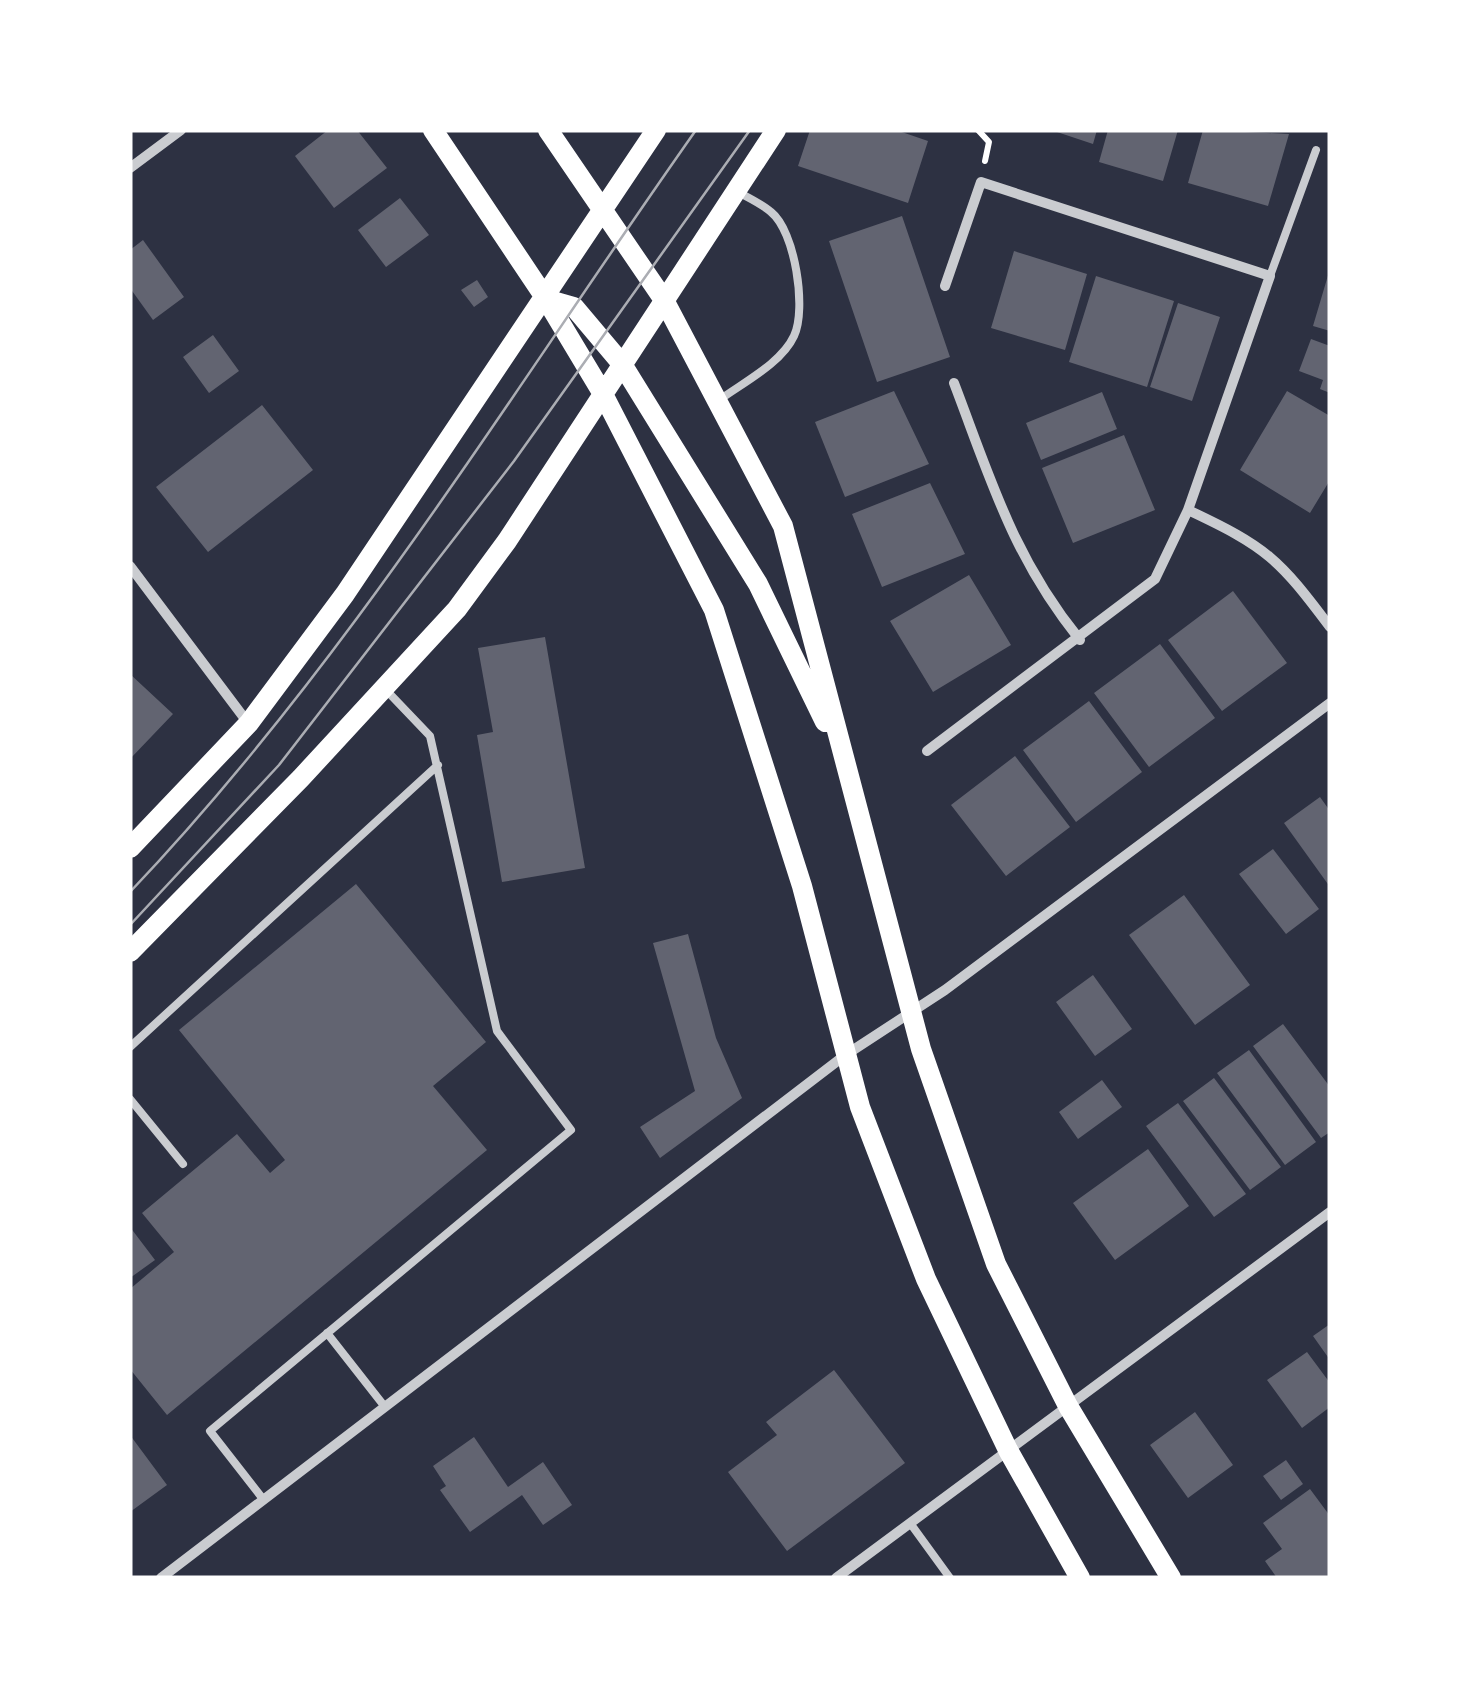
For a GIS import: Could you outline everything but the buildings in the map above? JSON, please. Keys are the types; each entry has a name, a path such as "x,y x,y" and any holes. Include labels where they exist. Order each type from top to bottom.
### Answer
{"main road":[{"path":"433,130 546,300 602,394 714,610 802,886 844,1056 926,1280 1008,1450 1080,1578"},
{"path":"548,130 664,300 783,526 911,1012 996,1264 1068,1406 1171,1578"},
{"path":"130,848 249,724 370,559 656,130"},
{"path":"130,952 467,596 776,130"},
{"path":"546,300 574,306 622,364 758,584 845,764"}],"street":[{"path":"130,168 181,130"},
{"path":"927,751 1080,640 1155,578 1188,510 1270,276 982,182 945,286"},
{"path":"954,383 1019,553 1044,595 1080,640"},
{"path":"1188,510 1266,550 1288,570 1330,627"},
{"path":"130,566 249,724"},
{"path":"161,1578 844,1056 911,1012 1330,703"},
{"path":"836,1578 1330,1212"}],"lane":[{"path":"1270,276 1316,150"},
{"path":"718,401 777,358 794,335 801,294 788,240 774,213 736,190"},
{"path":"264,1500 210,1431 571,1130 497,1031 430,736 384,688"},
{"path":"130,1047 438,765"},
{"path":"130,1099 183,1164"},
{"path":"327,1333 385,1407"},
{"path":"910,1523 950,1578"}],"path":[{"path":"978,130 989,142 982,182"}],"tram line":[{"path":"130,892 285,713 357,618 696,130"},
{"path":"130,925 279,765 514,461 750,130"}]}
